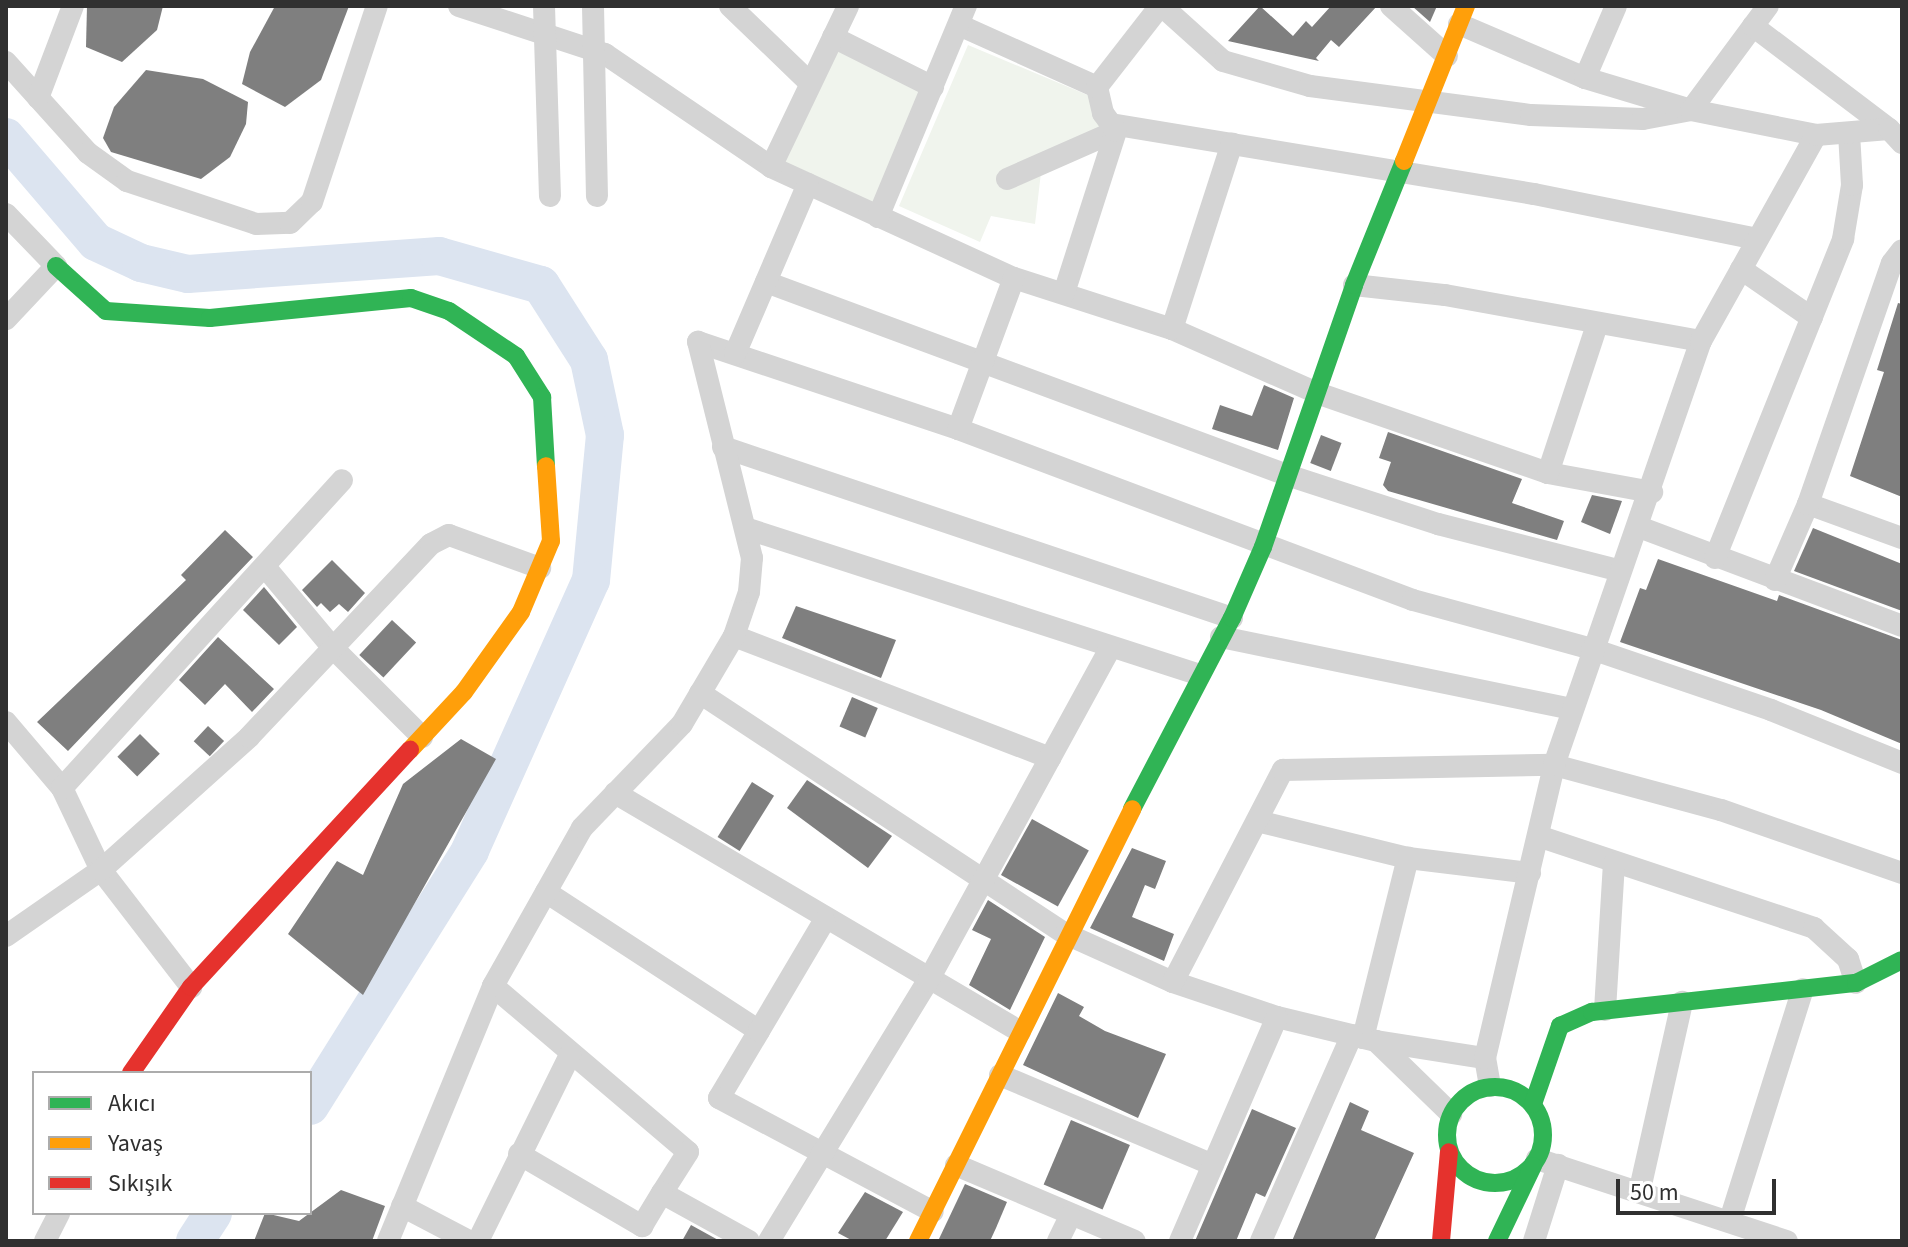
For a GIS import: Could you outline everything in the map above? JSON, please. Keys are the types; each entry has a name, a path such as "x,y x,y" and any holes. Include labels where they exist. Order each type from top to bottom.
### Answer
{"street":[{"path":"38,98 73,6"},
{"path":"6,62 88,153 127,181 256,224 290,223 312,202 377,6"},
{"path":"459,6 595,51 771,167 1014,278 1172,329 1317,393 1548,473 1652,492"},
{"path":"544,6 550,196"},
{"path":"593,6 597,196"},
{"path":"730,6 810,83"},
{"path":"771,167 848,6"},
{"path":"1097,87 1161,6 1223,61 1310,86 1531,115 1643,119 1691,110 1768,6"},
{"path":"1391,6 1447,56"},
{"path":"1585,78 1616,6"},
{"path":"918,1241 1066,934 1226,628 1263,547 1354,285 1462,15 1585,78 1691,110 1816,135 1849,133 1896,136"},
{"path":"878,217 962,16 1097,87 1113,128 1064,293"},
{"path":"1753,26 1896,136"},
{"path":"833,37 933,87"},
{"path":"1007,179 1113,128 1232,143 1757,239"},
{"path":"1715,558 1843,239 1852,185 1849,133"},
{"path":"1490,1086 1485,1058 1554,765 1617,570 1639,527 1652,492 1701,341 1816,135"},
{"path":"1172,329 1232,143"},
{"path":"735,354 808,184"},
{"path":"6,214 56,266 106,311 210,318 411,298 449,311 516,356 542,397 551,541 521,612 464,692 191,987 132,1071"},
{"path":"1775,580 1808,504 1892,263 1902,250"},
{"path":"6,319 56,266"},
{"path":"1741,269 1812,318"},
{"path":"958,429 1014,278"},
{"path":"766,282 1287,475 1438,524 1617,570"},
{"path":"1354,285 1445,295 1597,325 1701,341"},
{"path":"1548,473 1597,325"},
{"path":"388,1241 493,986 582,828 682,724 734,636 749,592 752,558 698,342 958,429 1263,547 1413,600 1592,649 1771,710 1902,763"},
{"path":"723,447 1226,628 1571,709"},
{"path":"62,788 266,568 342,480"},
{"path":"1808,504 1902,538"},
{"path":"1639,527 1902,626"},
{"path":"745,528 1199,675"},
{"path":"8,930 101,870 249,737 431,544 449,535 540,568"},
{"path":"266,568 333,648 422,737"},
{"path":"734,636 1050,758"},
{"path":"769,1241 818,1154 928,981 1110,648"},
{"path":"700,693 1066,934 1173,982 1277,1017 1364,1038 1485,1058"},
{"path":"6,722 62,788 101,870 191,987"},
{"path":"1173,982 1283,770 1554,765 1721,810 1902,873"},
{"path":"615,793 824,921 1020,1032"},
{"path":"1257,821 1408,858 1530,873"},
{"path":"1538,836 1814,928 1848,959 1856,983"},
{"path":"1261,1241 1364,1038 1408,858"},
{"path":"1605,1010 1614,863"},
{"path":"546,892 759,1031"},
{"path":"824,921 719,1098 818,1154 933,1212"},
{"path":"1533,1104 1560,1026 1605,1010 1856,983 1902,960"},
{"path":"493,986 570,1055 688,1152 642,1226 519,1154"},
{"path":"1730,1220 1803,989"},
{"path":"1640,1189 1682,1002"},
{"path":"1180,1241 1277,1017"},
{"path":"1364,1038 1451,1114"},
{"path":"478,1241 570,1055"},
{"path":"1000,1075 1213,1165"},
{"path":"1441,1241 1451,1114 1466,1095 1490,1086 1513,1090 1533,1104 1542,1121 1543,1163 1534,1241"},
{"path":"1449,1152 1458,1167 1487,1183 1512,1180 1543,1163 1640,1189 1787,1241"},
{"path":"1497,1241 1543,1163"},
{"path":"956,1165 1135,1241"},
{"path":"662,1193 749,1241"},
{"path":"402,1206 469,1241"},
{"path":"45,1241 58,1215"},
{"path":"1058,1241 1070,1216"}],"shaded area":[{"path":"833,37 933,88 867,216 768,165"},
{"path":"968,45 1097,99 1116,131 1042,164 1035,224 991,216 980,242 899,206"}],"building":[{"path":"87,6 163,6 157,30 122,62 86,47"},
{"path":"275,6 349,6 321,80 285,107 242,84 250,52"},
{"path":"1260,6 1293,36 1306,21 1312,27 1331,6 1377,6 1339,47 1331,40 1316,58 1319,61 1228,41"},
{"path":"1412,6 1437,6 1430,22"},
{"path":"146,70 203,79 248,102 246,124 230,157 201,179 111,152 103,138 114,107"},
{"path":"1898,303 1902,304 1902,497 1850,476 1884,372 1877,370"},
{"path":"1264,385 1294,398 1278,450 1212,429 1220,405 1252,416"},
{"path":"1388,432 1522,479 1512,503 1564,521 1557,540 1388,491 1383,485 1391,462 1379,458"},
{"path":"1321,435 1342,443 1331,471 1310,463"},
{"path":"1592,495 1622,501 1610,534 1581,522"},
{"path":"1813,528 1902,564 1902,611 1794,571"},
{"path":"225,530 253,557 68,751 37,722 186,580 181,575"},
{"path":"1658,559 1777,601 1779,595 1902,640 1902,744 1821,710 1620,642 1640,588 1646,590"},
{"path":"332,560 365,593 348,612 339,604 330,612 321,603 317,607 302,590"},
{"path":"264,587 297,627 279,645 243,610"},
{"path":"796,606 896,640 881,678 782,638"},
{"path":"392,620 416,643 383,678 359,655"},
{"path":"218,637 274,689 252,712 225,684 205,705 179,680"},
{"path":"852,697 878,708 865,737 839,726"},
{"path":"208,726 224,741 210,756 194,741"},
{"path":"140,734 160,754 137,776 117,757"},
{"path":"461,739 496,759 363,995 288,934 337,861 363,875 403,784"},
{"path":"807,780 892,836 868,868 787,808"},
{"path":"752,782 774,796 740,851 718,837"},
{"path":"1032,819 1089,851 1058,906 1001,875"},
{"path":"1132,848 1166,861 1155,889 1145,885 1132,917 1174,934 1164,961 1090,928"},
{"path":"988,900 1045,937 1010,1010 969,985 991,939 972,930"},
{"path":"1058,993 1084,1007 1079,1016 1105,1031 1166,1054 1138,1118 1023,1065"},
{"path":"1350,1102 1369,1111 1361,1130 1414,1153 1374,1241 1292,1241"},
{"path":"1252,1109 1296,1128 1265,1197 1256,1193 1236,1241 1195,1241"},
{"path":"1071,1120 1130,1145 1103,1209 1044,1184"},
{"path":"965,1184 1007,1202 990,1241 938,1241"},
{"path":"341,1190 385,1206 372,1241 254,1241 264,1215 299,1221 312,1215 312,1211"},
{"path":"865,1192 903,1212 885,1241 853,1241 838,1233"},
{"path":"691,1225 720,1241 682,1241"}],"waterway":[{"path":"6,137 96,242 141,263 188,274 439,256 541,285 589,360 605,435 591,580 470,851 312,1103"},
{"path":"195,1241 212,1215"}],"traffic: fast":[{"path":"1132,809 1232,618 1263,547 1354,285 1404,161"},
{"path":"56,266 106,311 210,318 411,298 449,311 516,356 542,397 546,466"},
{"path":"1533,1104 1560,1026 1592,1012 1856,983 1902,960"},
{"path":"1495,1087 1513,1091 1529,1101 1539,1117 1543,1135 1539,1153 1529,1169 1513,1179 1495,1183 1477,1179 1461,1169 1451,1153 1447,1135 1451,1117 1461,1101 1477,1091 1495,1087"},
{"path":"1497,1241 1533,1166"}],"traffic: slow":[{"path":"1404,161 1466,6"},
{"path":"410,750 464,692 521,612 551,541 546,466"},
{"path":"918,1241 1132,809"}],"traffic: jam":[{"path":"132,1071 191,987 410,750"},
{"path":"1441,1241 1449,1152"}]}
